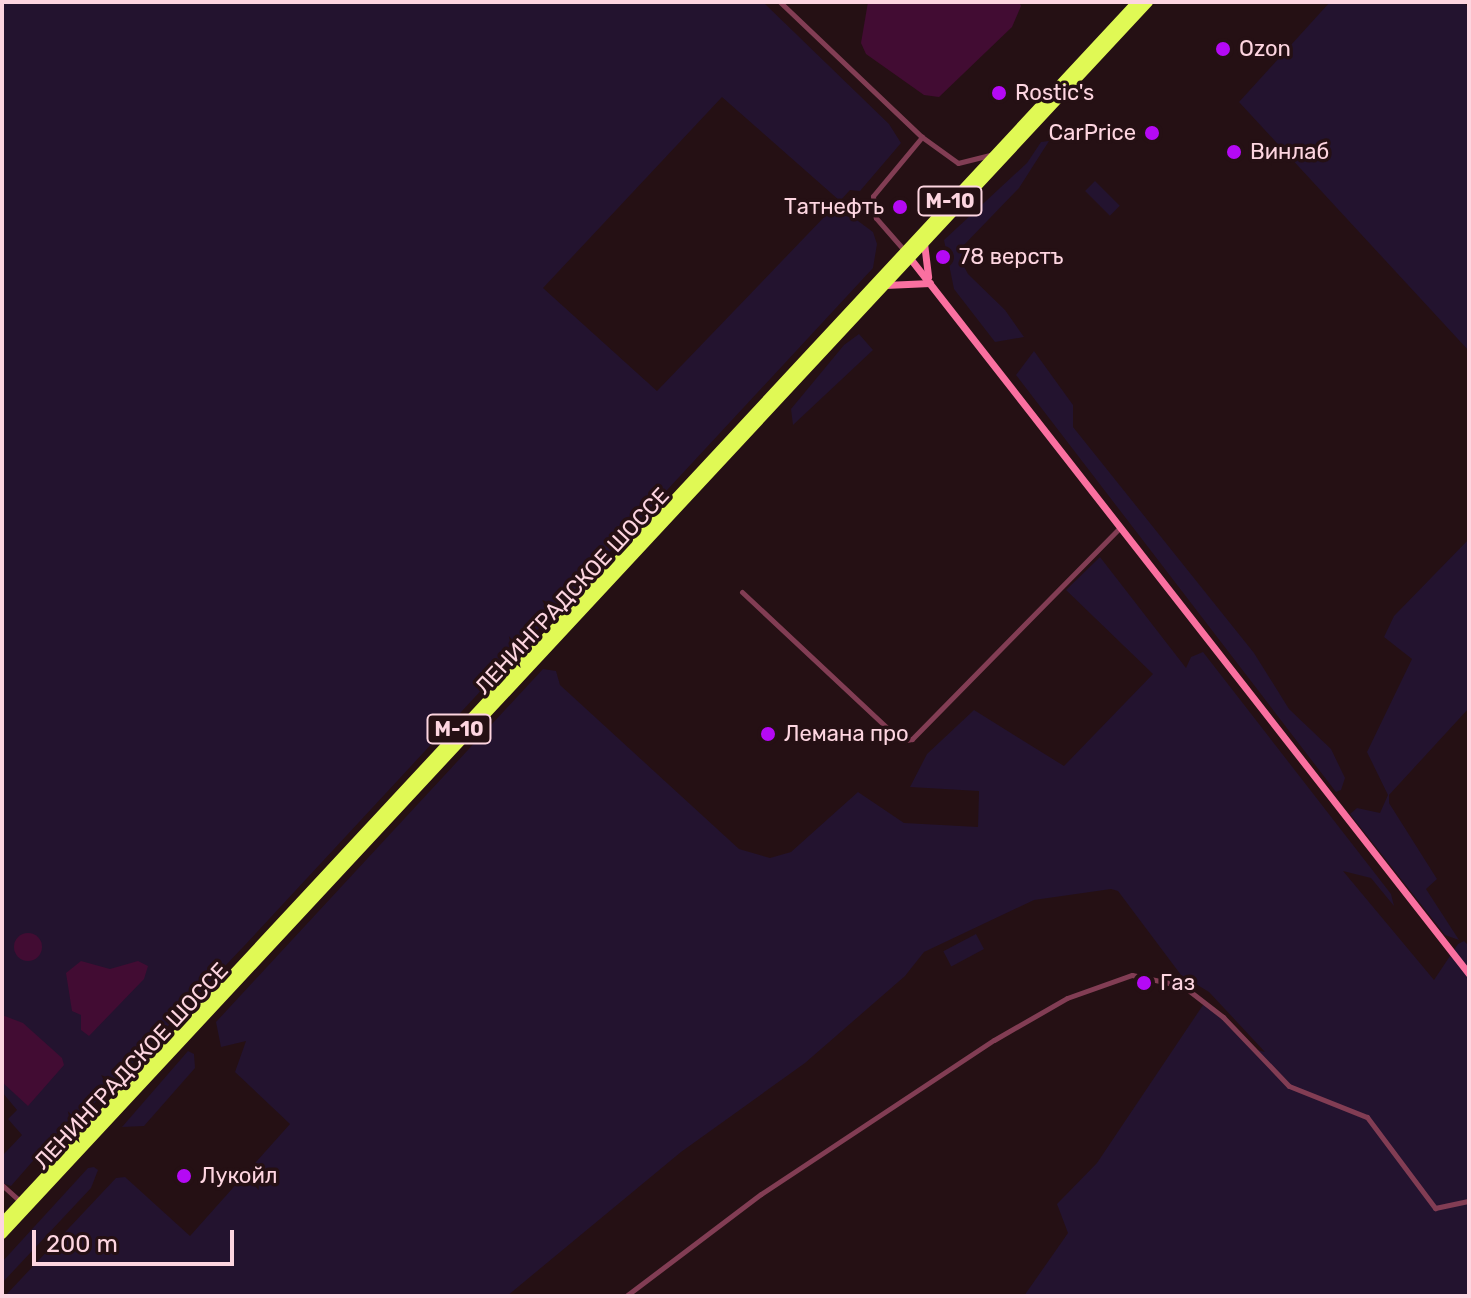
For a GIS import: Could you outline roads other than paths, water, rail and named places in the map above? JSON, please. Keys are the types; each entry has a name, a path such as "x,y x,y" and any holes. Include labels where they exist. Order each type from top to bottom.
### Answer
{"highway":[{"name":"М-10","path":"906,254 996,152 1137,2"},
{"name":"М-10","path":"906,254 924,240 1148,2"},
{"name":"ЛЕНИНГРАДСКОЕ ШОССЕ","path":"2,1234 884,285 906,254"},
{"name":"ЛЕНИНГРАДСКОЕ ШОССЕ","path":"2,1223 906,254"}],"street":[{"path":"780,2 922,137 958,163 996,152"},
{"path":"922,137 873,196 876,218 1469,974"},
{"path":"924,240 923,264 930,283"},
{"path":"884,285 930,283"},
{"path":"742,592 901,741 912,739 1119,528"},
{"path":"626,1296 761,1194 994,1040 1067,998 1132,975 1183,986 1223,1017 1289,1086 1367,1117 1435,1208 1469,1201"},
{"path":"2,1185 22,1202"}],"place":[{"name":"Ozon","path":"1223,49"},
{"name":"Rostic's","path":"999,93"},
{"name":"CarPrice","path":"1152,133"},
{"name":"Винлаб","path":"1234,152"},
{"name":"Татнефть","path":"900,207"},
{"name":"78 верстъ","path":"943,257"},
{"name":"Лемана про","path":"768,734"},
{"name":"Газ","path":"1144,983"},
{"name":"Лукойл","path":"184,1176"}]}
